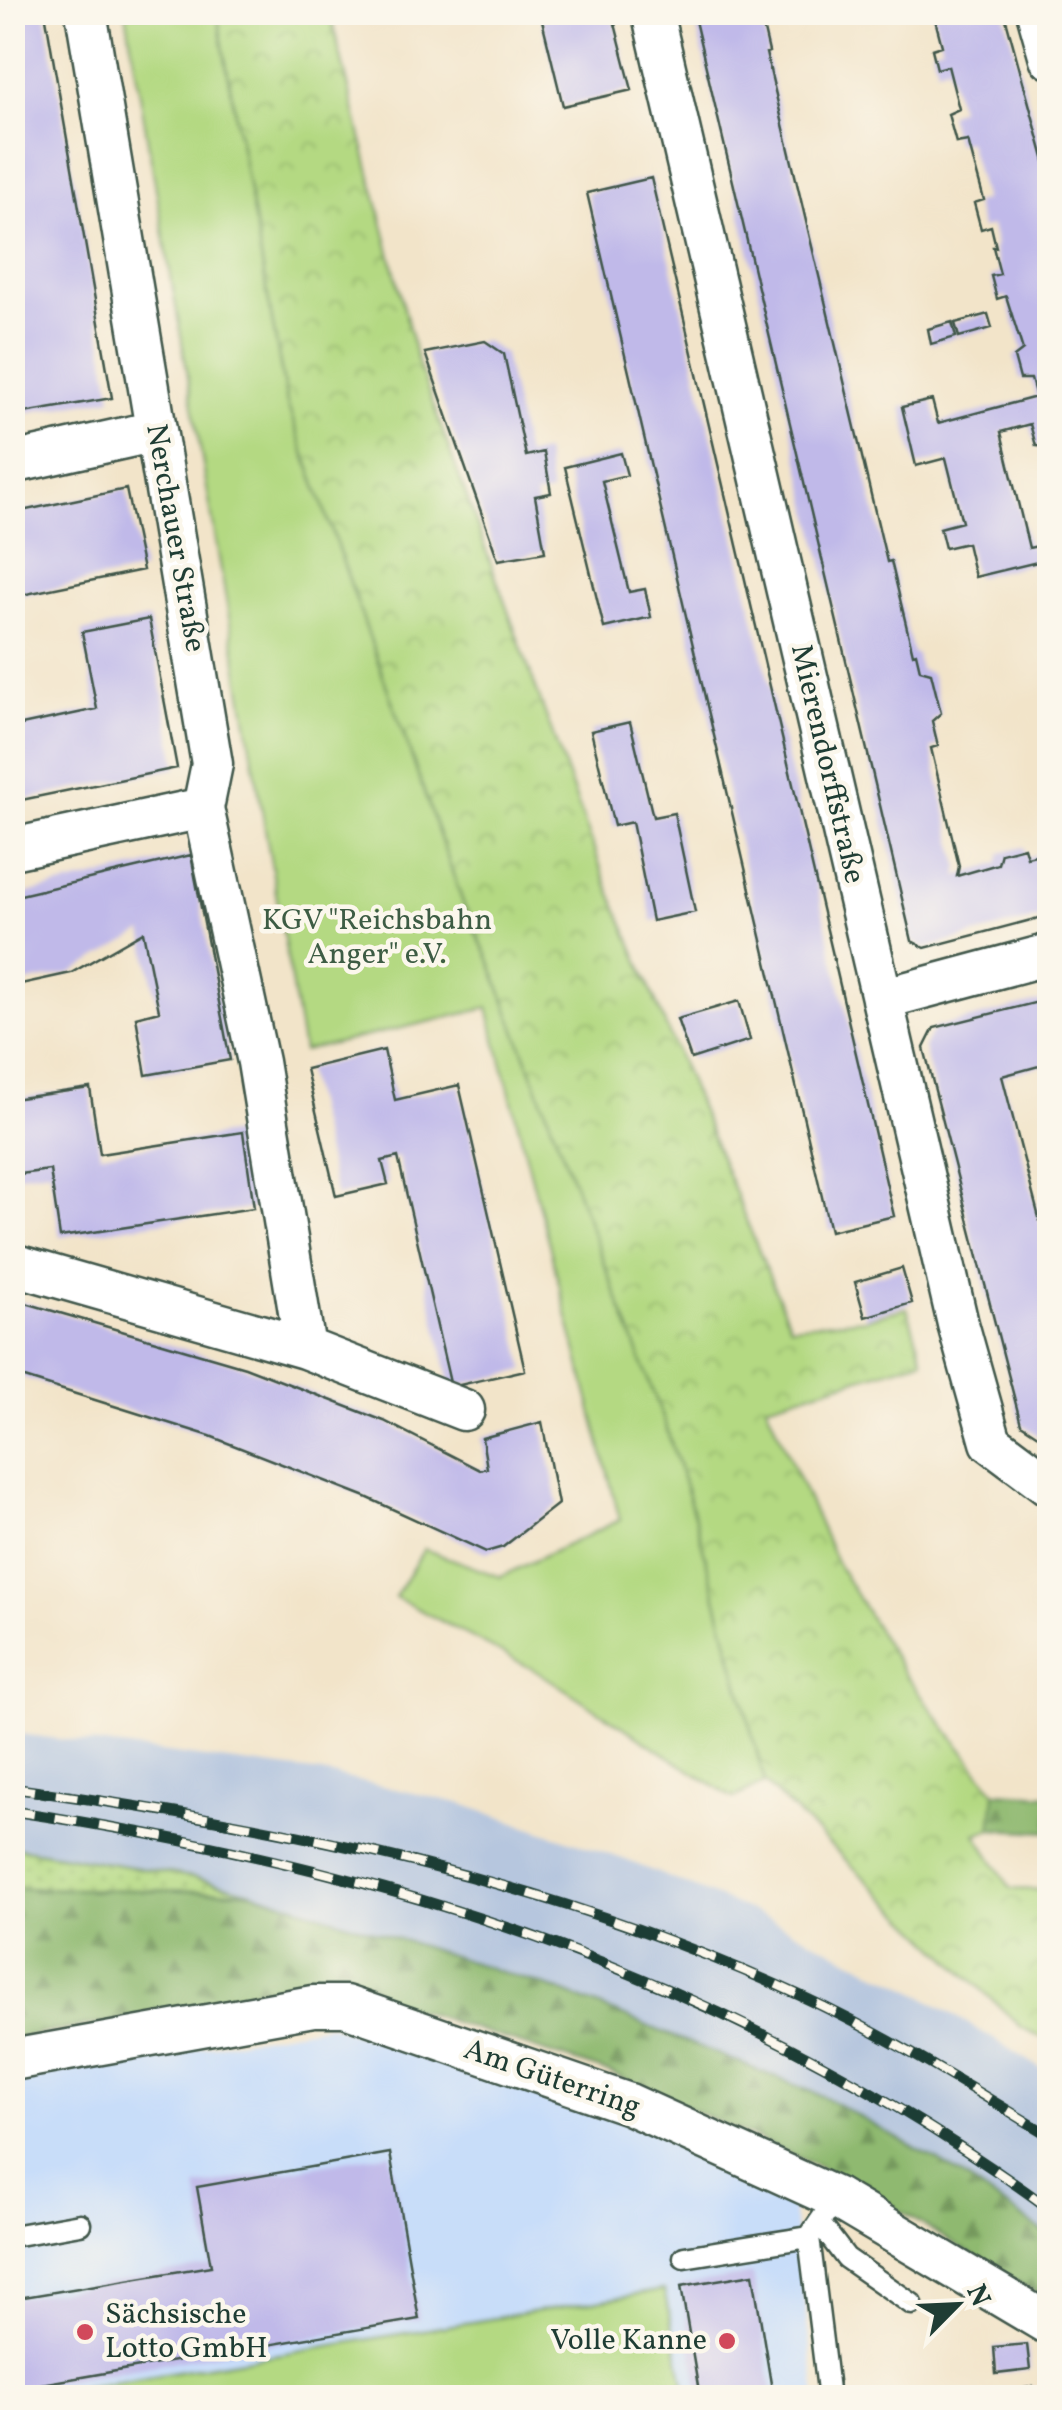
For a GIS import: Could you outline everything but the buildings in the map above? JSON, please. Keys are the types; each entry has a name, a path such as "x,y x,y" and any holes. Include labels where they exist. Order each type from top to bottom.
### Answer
{"street":[{"name":"Nerchauer Straße","path":"86,12 212,764 203,808 254,1046 305,1348"},
{"name":"Mierendorffstraße","path":"652,12 958,1324 991,1442 1050,1486"},
{"path":"1037,12 1050,58"},
{"path":"12,463 156,431"},
{"path":"12,848 203,808"},
{"path":"882,999 1050,954"},
{"path":"12,1264 305,1348 464,1410"},
{"name":"Am Güterring","path":"12,2060 314,2006 344,2006 630,2104 822,2220 1050,2325"}],"lane":[{"path":"684,2257 822,2220"},
{"path":"822,2220 846,2258 912,2304"},
{"path":"822,2220 829,2398"},
{"path":"12,2236 80,2224"}],"shaded area":[{"path":"12,1733 322,1773 459,1803 626,1860 770,1919 918,1993 1049,2073 1049,2236 947,2166 822,2096 555,1989 252,1892 192,1877 13,1847"},
{"path":"329,2025 627,2119 791,2192 816,2397 687,2397 663,2290 13,2398 13,2080"}],"green space":[{"name":"KGV \"Reichsbahn Anger\" e.V.","path":"126,13 217,13 287,404 469,920 488,957 664,1421 695,1518 765,1783 733,1798 540,1673 395,1597 424,1549 500,1577 620,1520 488,1008 303,1051"},
{"path":"217,13 330,13 417,360 605,879 790,1326 865,1319 907,1308 923,1360 766,1405 836,1562 903,1672 995,1792 991,1829 976,1834 1011,1889 1049,1890 1049,2041 1021,2027 765,1783 695,1518 664,1421 488,957 469,920 287,404"},
{"path":"995,1792 1049,1795 1049,1832 991,1829"},
{"path":"12,1847 192,1877 252,1892 13,1888"},
{"path":"13,1888 252,1892 555,1989 822,2096 947,2166 1049,2236 1049,2286 1036,2293 850,2181 613,2074 368,1994 310,1990 13,2038"},
{"path":"664,2290 687,2397 21,2397"}],"railway":[{"path":"12,1788 315,1839 511,1888 608,1919 704,1954 831,2010 1050,2136"},
{"path":"12,1811 154,1835 291,1865 425,1901 556,1945 684,1997 808,2057 930,2128 1050,2209"}],"place":[{"name":"Sächsische Lotto GmbH","path":"85,2332"},
{"name":"Volle Kanne","path":"727,2341"}]}
